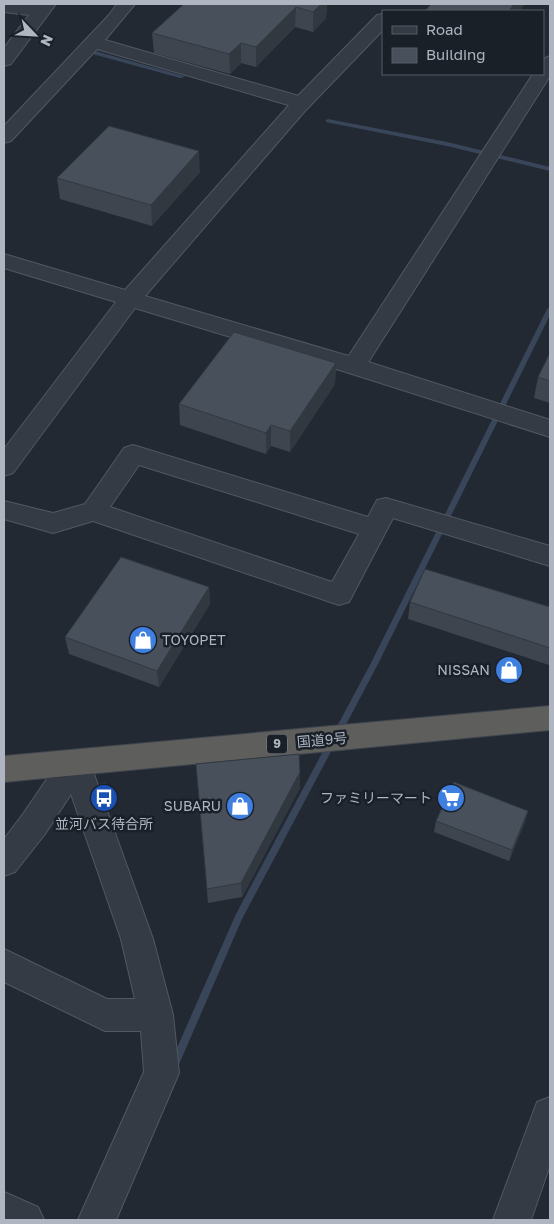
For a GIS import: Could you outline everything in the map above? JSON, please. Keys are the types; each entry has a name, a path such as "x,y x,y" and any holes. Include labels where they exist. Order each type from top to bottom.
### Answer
{"highway":[{"name":"国道9号","path":"4,769 550,718"}],"street":[{"path":"4,137 126,4"},
{"path":"4,7 45,8"},
{"path":"4,60 45,8"},
{"path":"4,467 129,300 302,103 382,19"},
{"path":"93,42 302,103"},
{"path":"354,366 542,75"},
{"path":"4,261 354,366 550,429"},
{"path":"94,511 133,454 374,529"},
{"path":"4,510 53,522 94,511 339,595 386,507 550,556"},
{"path":"4,862 34,824 75,763"},
{"path":"75,763 137,939 156,1015 162,1073 97,1220"},
{"path":"4,965 105,1015 156,1015"},
{"path":"512,1220 540,1178 550,1115"},
{"path":"4,1210 25,1220"}],"building":[{"path":"184,4 321,4 313,12 296,7 256,47 241,43 229,54 152,33"},
{"path":"431,4 514,4 510,10 426,10"},
{"path":"109,126 199,151 151,205 57,178"},
{"path":"234,332 336,363 290,431 271,425 266,433 179,404"},
{"path":"550,353 550,381 538,377"},
{"path":"121,557 209,587 157,671 65,637"},
{"path":"425,569 550,607 550,648 410,602"},
{"path":"299,754 300,772 241,883 207,889 196,764"},
{"path":"454,782 528,811 512,850 436,821"},
{"path":"105,783 110,799 102,802 96,786"}],"waterway":[{"path":"85,55 88,51 182,77"},
{"path":"328,121 447,144 550,169"},
{"path":"337,734 374,664 550,309"},
{"path":"174,1066 239,917 331,744"}],"place":[{"name":"TOYOPET","path":"143,640"},
{"name":"NISSAN","path":"509,670"},
{"name":"並河バス待合所","path":"104,798"},
{"name":"ファミリーマート","path":"451,798"},
{"name":"SUBARU","path":"240,806"}]}
